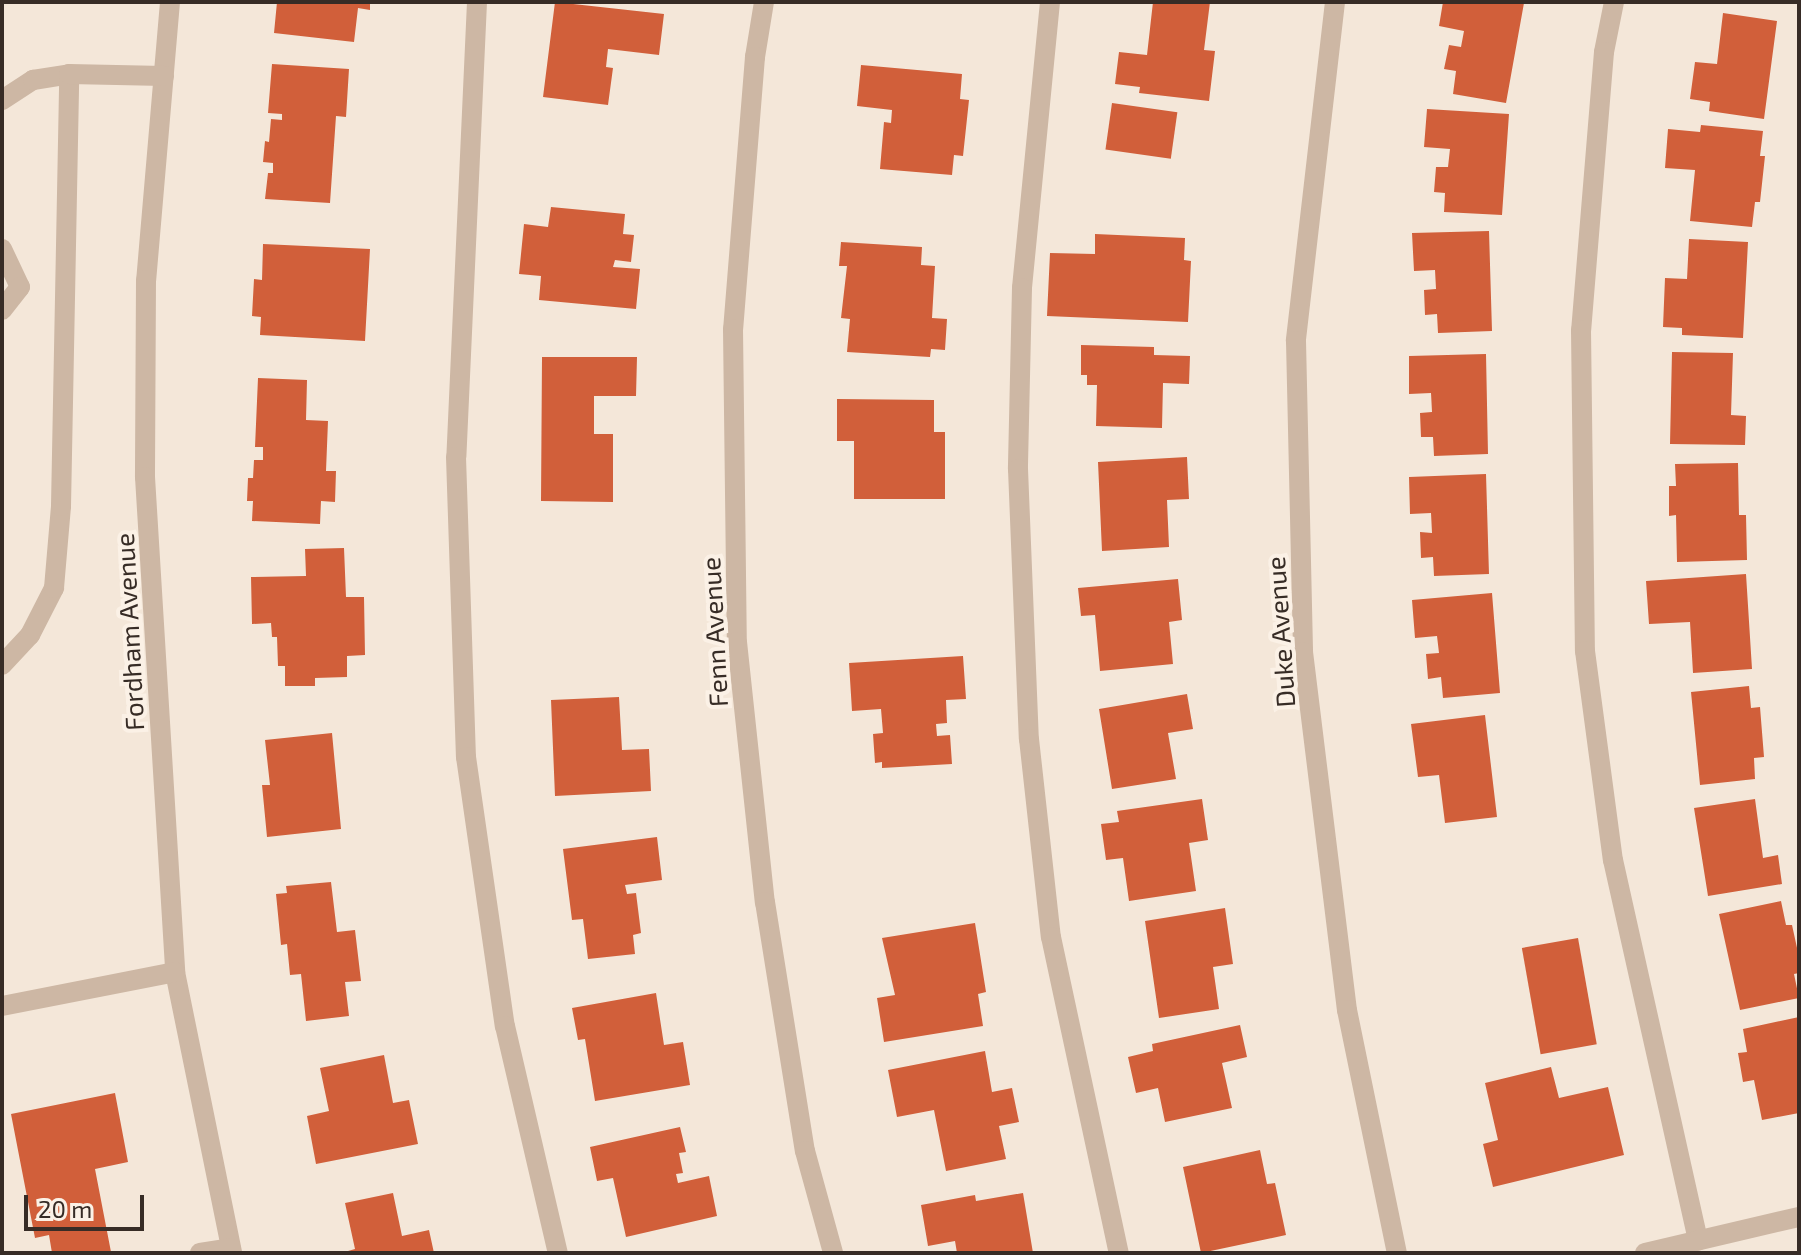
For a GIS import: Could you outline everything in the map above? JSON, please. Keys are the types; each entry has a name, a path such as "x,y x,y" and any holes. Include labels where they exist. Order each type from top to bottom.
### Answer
{"street":[{"name":"Fordham Avenue","path":"170,2 146,280 145,477 175,972 232,1250"},
{"path":"477,2 456,457 466,757 505,1026 558,1253"},
{"name":"Fenn Avenue","path":"764,2 755,57 733,329 737,642 765,902 805,1151 833,1253"},
{"path":"1050,2 1022,288 1018,469 1029,739 1051,937 1119,1253"},
{"name":"Duke Avenue","path":"1335,2 1296,341 1303,652 1347,1010 1397,1253"},
{"path":"1614,2 1603,68 1581,330 1585,651 1613,860 1698,1241"},
{"path":"2,665 30,635 54,588 61,506 69,74"},
{"path":"2,100 33,80 69,74 164,76"},
{"path":"2,249 20,287 2,310"},
{"path":"2,1006 175,972"},
{"path":"1645,1253 1799,1217"},
{"path":"200,1253 232,1250"}],"building":[{"path":"277,2 370,2 370,10 358,8 354,42 274,33"},
{"path":"555,2 664,14 659,55 608,49 606,67 613,68 608,105 543,97"},
{"path":"1153,2 1210,2 1204,50 1215,51 1209,101 1139,93 1140,87 1115,84 1119,52 1147,55"},
{"path":"1443,2 1524,3 1506,103 1453,94 1456,71 1444,69 1449,45 1461,47 1464,31 1439,26"},
{"path":"1723,13 1777,21 1764,119 1709,111 1710,102 1690,99 1695,62 1717,64"},
{"path":"272,64 349,69 346,117 336,116 330,203 265,199 268,173 273,173 273,163 263,162 265,141 269,142 271,119 282,120 282,114 268,113"},
{"path":"861,65 962,74 960,99 969,100 963,156 954,155 952,175 880,169 884,122 891,123 892,110 857,106"},
{"path":"1112,103 1177,112 1171,159 1105,150"},
{"path":"1427,109 1509,114 1502,215 1444,212 1445,193 1434,192 1436,167 1448,167 1450,149 1424,147"},
{"path":"1701,125 1763,131 1760,156 1765,156 1760,202 1755,202 1752,227 1690,221 1695,170 1665,168 1668,129 1700,132"},
{"path":"551,207 625,214 623,234 634,235 631,262 615,260 613,267 640,269 636,309 539,300 541,276 519,274 524,224 548,227"},
{"path":"1489,231 1492,331 1438,333 1437,314 1425,315 1424,290 1436,289 1435,270 1414,271 1412,233"},
{"path":"1095,234 1185,238 1184,260 1191,261 1188,322 1047,316 1050,253 1095,254"},
{"path":"1689,239 1748,242 1743,338 1682,335 1682,328 1663,327 1665,278 1687,279"},
{"path":"841,242 922,247 921,265 935,266 932,318 947,319 945,350 931,349 930,357 847,352 850,319 841,318 847,266 839,266"},
{"path":"263,244 370,249 365,341 260,335 261,317 252,316 254,279 262,280"},
{"path":"1081,345 1154,347 1154,355 1190,356 1189,384 1163,383 1162,428 1096,426 1097,385 1087,385 1087,375 1081,375"},
{"path":"1672,352 1733,353 1731,415 1746,416 1745,445 1670,444"},
{"path":"1486,354 1488,454 1434,456 1433,437 1421,437 1420,413 1432,412 1431,393 1409,394 1409,356"},
{"path":"542,357 637,357 636,396 594,396 594,434 613,434 613,502 541,501"},
{"path":"258,378 307,380 306,420 328,421 326,471 336,471 335,502 321,501 320,524 252,521 253,501 247,501 248,478 253,478 254,460 263,460 263,447 255,447"},
{"path":"837,399 934,400 934,432 945,432 945,499 854,499 854,441 837,441"},
{"path":"1187,457 1189,499 1167,500 1169,547 1102,551 1098,462"},
{"path":"1738,463 1739,515 1746,515 1747,560 1677,562 1676,515 1669,516 1669,486 1676,486 1675,464"},
{"path":"1486,474 1489,574 1434,576 1433,557 1421,558 1420,532 1432,533 1431,513 1410,514 1409,477"},
{"path":"344,548 346,597 364,597 365,655 347,656 347,677 315,678 315,686 285,686 285,666 278,666 277,637 272,637 271,623 252,624 251,577 306,576 305,549"},
{"path":"1746,574 1752,669 1693,673 1690,622 1649,624 1646,581"},
{"path":"1178,579 1182,620 1169,622 1173,664 1100,671 1095,615 1081,616 1078,588"},
{"path":"1492,593 1500,693 1443,698 1441,677 1428,679 1426,654 1439,653 1437,636 1415,638 1412,600"},
{"path":"963,656 966,699 946,700 947,723 936,724 937,736 950,735 952,764 882,768 882,762 875,763 873,734 883,733 881,709 852,711 849,663"},
{"path":"1749,686 1751,708 1760,707 1764,757 1754,758 1755,779 1700,785 1691,692"},
{"path":"1187,694 1193,729 1168,733 1176,779 1112,789 1099,709"},
{"path":"619,697 622,750 649,749 651,791 555,796 551,700"},
{"path":"1485,715 1497,817 1445,823 1439,775 1418,777 1411,724"},
{"path":"332,733 341,829 267,837 262,785 270,785 265,740"},
{"path":"1202,799 1208,840 1189,843 1196,891 1129,901 1123,858 1106,860 1101,824 1119,822 1117,811"},
{"path":"1755,799 1763,858 1778,855 1782,884 1708,896 1694,808"},
{"path":"657,837 662,880 625,885 627,894 636,893 641,933 633,935 635,954 588,959 583,919 572,920 563,849"},
{"path":"331,882 337,932 355,930 361,981 345,982 349,1016 306,1021 301,974 290,975 287,944 281,945 276,894 287,893 286,886"},
{"path":"1781,901 1786,925 1792,925 1799,957 1799,973 1794,974 1799,998 1740,1010 1719,914"},
{"path":"1225,908 1233,964 1213,967 1219,1009 1159,1018 1145,921"},
{"path":"975,923 986,992 978,994 983,1026 884,1042 877,998 895,995 882,938"},
{"path":"1578,938 1597,1044 1541,1054 1522,948"},
{"path":"656,993 664,1045 683,1042 690,1085 595,1101 585,1039 578,1040 572,1008"},
{"path":"1799,1017 1799,1113 1762,1120 1754,1080 1743,1082 1738,1053 1747,1052 1743,1029"},
{"path":"1240,1025 1247,1057 1222,1063 1232,1108 1165,1122 1158,1088 1136,1093 1128,1057 1153,1051 1152,1044"},
{"path":"985,1051 992,1092 1012,1088 1019,1122 999,1126 1006,1159 946,1171 934,1110 897,1117 888,1070"},
{"path":"384,1055 393,1103 409,1100 418,1144 316,1164 307,1116 329,1111 320,1068"},
{"path":"1551,1067 1559,1098 1608,1087 1624,1155 1493,1187 1483,1144 1498,1140 1485,1083"},
{"path":"115,1093 128,1162 95,1169 111,1252 52,1253 49,1235 35,1238 11,1114"},
{"path":"680,1127 686,1152 679,1153 683,1173 676,1174 678,1183 709,1176 717,1216 626,1237 613,1178 597,1181 590,1147"},
{"path":"1260,1150 1267,1184 1275,1183 1286,1235 1201,1253 1183,1167"},
{"path":"393,1193 402,1236 429,1230 434,1253 341,1253 355,1249 345,1203"},
{"path":"1023,1193 1033,1253 957,1253 955,1241 928,1246 921,1205 975,1195 976,1201"}]}
